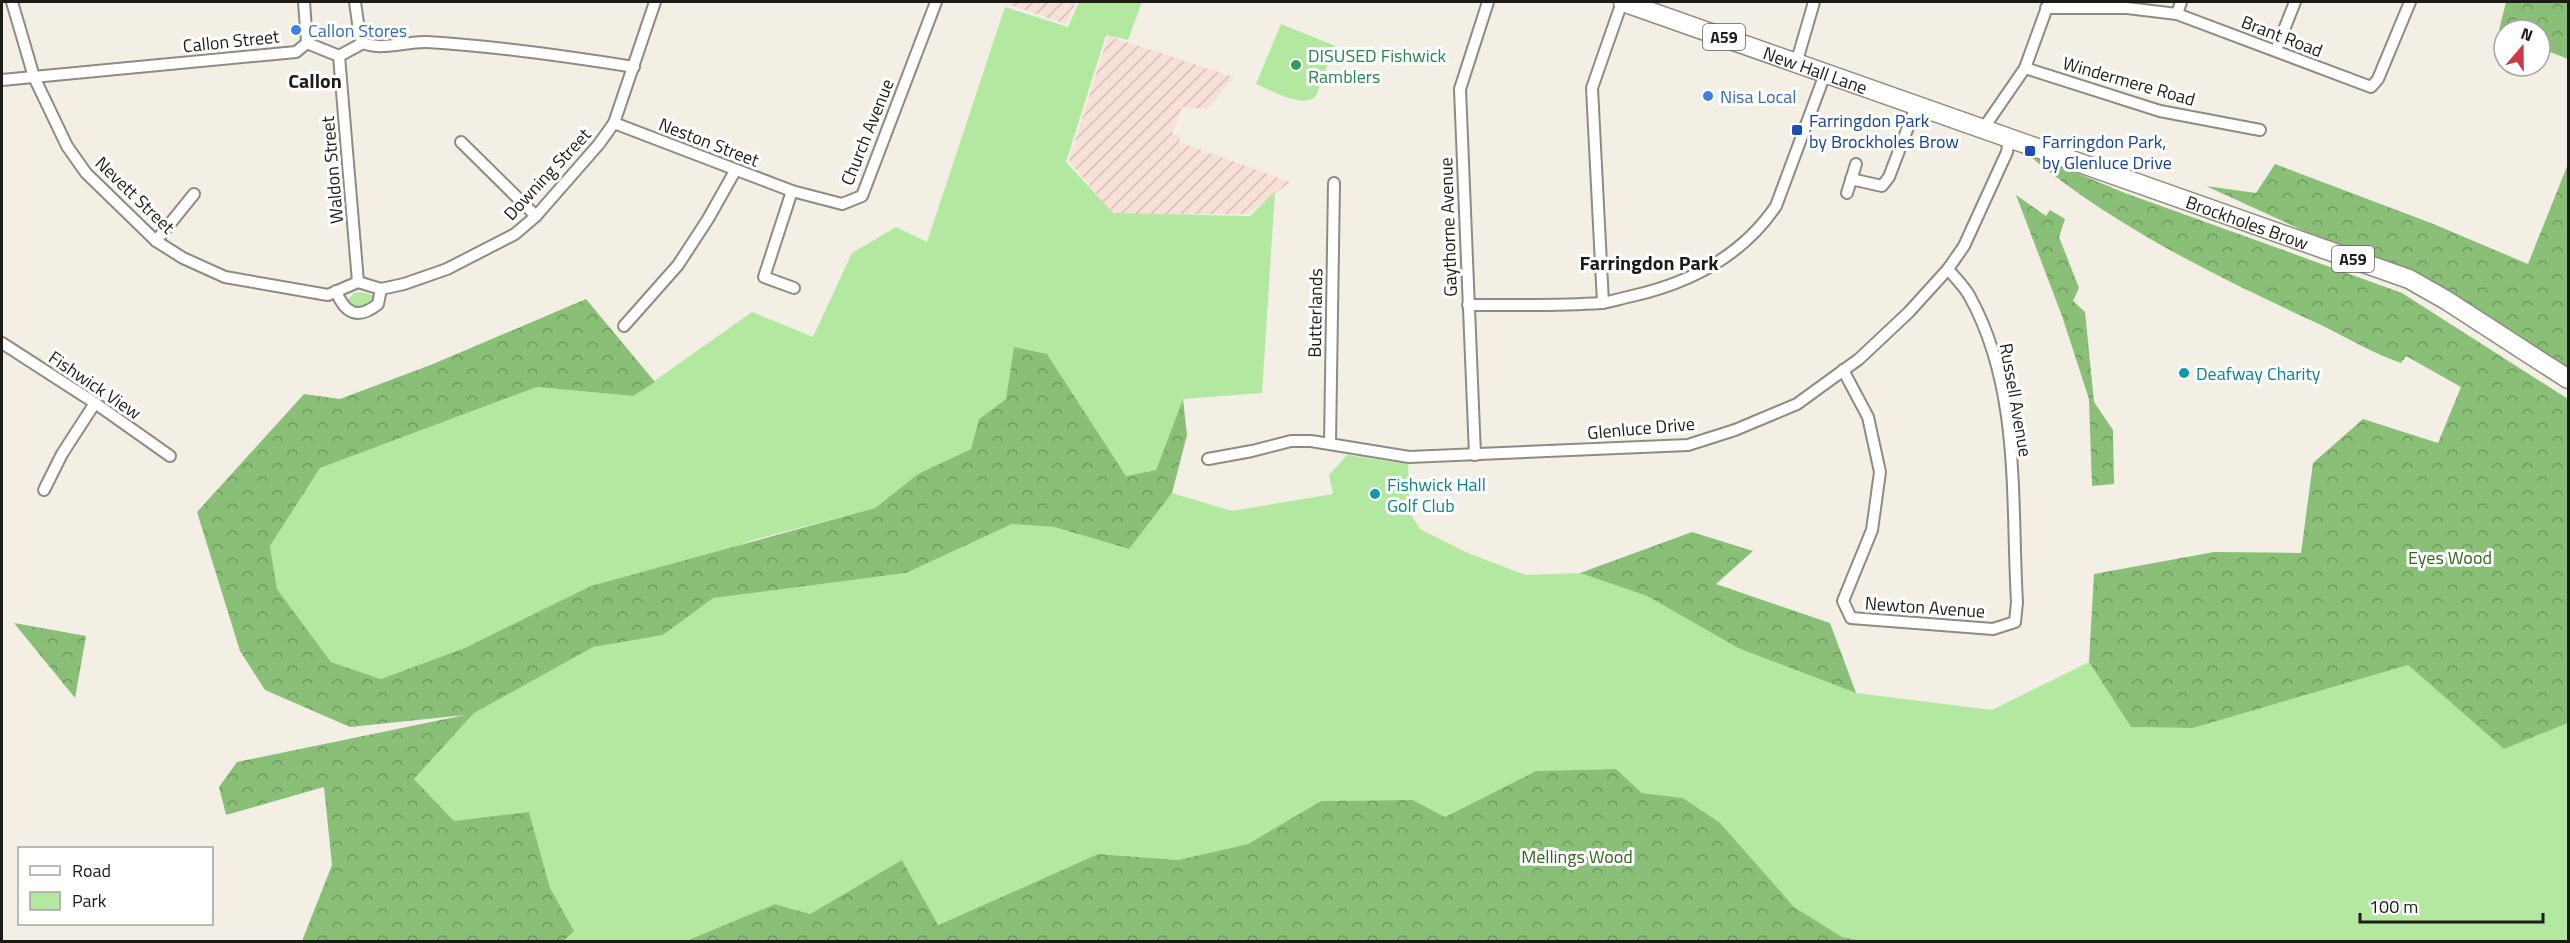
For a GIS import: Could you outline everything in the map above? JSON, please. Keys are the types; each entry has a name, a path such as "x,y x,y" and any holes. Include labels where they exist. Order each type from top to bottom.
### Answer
{"highway":[{"name":"New Hall Lane","path":"1623,2 2009,138"},
{"name":"Brockholes Brow","path":"2009,138 2409,279 2568,379"}],"street":[{"name":"Nevett Street","path":"12,2 34,77 67,146 86,173 156,241 183,258 225,277 328,295 358,282"},
{"path":"304,2 307,43 339,56 363,43"},
{"path":"355,2 360,37 363,43 373,47 425,42 536,52 634,66"},
{"name":"Downing Street","path":"381,289 404,284 447,269 515,234 536,216 599,144 614,123 655,2"},
{"name":"Church Avenue","path":"792,191 842,204 862,196 936,2"},
{"name":"Gaythorne Avenue","path":"1475,455 1460,89 1488,2"},
{"path":"1603,303 1592,88 1623,2"},
{"path":"1796,64 1814,2"},
{"path":"2177,14 2181,2"},
{"path":"2276,50 2295,2"},
{"name":"Brant Road","path":"2048,5 2109,7 2177,14 2371,87 2375,85 2410,2"},
{"path":"1983,129 2025,68 2048,5"},
{"name":"Callon Street","path":"2,80 296,52 307,43"},
{"name":"Waldon Street","path":"339,56 358,282"},
{"name":"Windermere Road","path":"2025,68 2160,111 2260,130"},
{"path":"1468,305 1603,303 1661,289 1706,271 1740,246 1767,219 1783,189 1825,74"},
{"path":"1851,179 1882,186 1889,177 1916,106"},
{"name":"Neston Street","path":"614,123 792,191"},
{"name":"Glenluce Drive","path":"1208,459 1291,441 1329,443 1409,457 1688,445 1735,430 1797,404 1859,359 1909,312 1948,269 1964,246 2007,152 2009,138"},
{"path":"461,142 536,216"},
{"path":"1847,193 1857,164"},
{"path":"624,326 678,265 708,219 735,171"},
{"name":"Butterlands","path":"1329,443 1334,183"},
{"path":"792,191 764,277 794,288"},
{"path":"156,241 194,194"},
{"name":"Russell Avenue","path":"1948,269 1970,296 1989,339 1999,377 2012,447 2017,602 2015,622"},
{"path":"336,291 341,304 354,313 369,312 378,304 381,289 358,282"},
{"name":"Fishwick View","path":"2,343 170,456"},
{"name":"Newton Avenue","path":"1843,370 1868,417 1880,472 1872,530 1843,601 1851,618 1993,629 2015,622"},
{"path":"44,490 62,454 95,404"}],"shaded area":[{"path":"1011,2 1076,2 1066,24 1010,5"},
{"path":"1108,36 1234,77 1207,109 1182,107 1172,134 1181,135 1179,142 1290,182 1248,214 1113,214 1069,161"}],"green space":[{"path":"1079,2 1142,2 1128,40 1106,35 1066,162 1113,213 1250,216 1275,191 1262,393 1183,399 1156,470 1126,476 1047,354 1006,399 979,419 971,449 918,474 875,508 753,540 381,679 331,662 277,589 270,546 320,468 537,387 633,396 752,312 813,337 852,253 896,227 927,242 1005,7 1068,27"},
{"path":"2506,2 2568,2 2568,59 2552,53 2552,18 2502,18"},
{"name":"DISUSED Fishwick Ramblers","path":"1281,24 1335,46 1316,96 1311,100 1287,98 1256,84"},
{"name":"Eyes Wood","path":"2032,158 2045,160 2125,193 2402,293 2568,399 2568,723 2504,749 2408,665 2193,728 2131,727 2089,662 2094,574 2214,552 2301,553 2313,463 2363,419 2438,443 2461,387 2406,356 2401,363 2380,355 2207,270 2099,207"},
{"path":"2275,164 2431,223 2528,264 2568,164 2568,377 2409,279 2206,186 2256,193"},
{"path":"2016,195 2046,216 2050,210 2065,219 2059,237 2079,288 2073,301 2085,312 2094,402 2113,430 2114,484 2092,486 2089,399 2062,316"},
{"path":"354,293 373,295 375,300 372,306 358,309 345,303"},
{"path":"586,299 655,382 633,396 537,387 320,468 270,546 277,589 331,662 381,679 467,647 591,586 875,508 918,474 971,449 979,419 1006,399 1014,347 1047,354 1126,476 1156,470 1183,399 1187,435 1172,493 1129,549 1054,527 1012,524 906,573 713,598 663,635 593,647 474,713 414,779 454,821 529,812 550,888 574,931 562,942 302,941 332,865 324,787 226,815 219,787 237,762 465,715 350,727 265,690 240,651 197,512 304,394 340,399 433,364"},
{"path":"1347,455 1408,464 1410,514 1420,529 1470,554 1526,575 1580,573 1647,596 1738,648 1856,693 1992,710 2089,662 2131,727 2193,728 2408,665 2504,749 2568,723 2568,941 1861,941 1842,937 1794,907 1719,823 1683,798 1642,793 1616,769 1536,771 1445,817 1413,800 1321,801 1248,844 1178,860 1098,854 937,925 902,860 810,914 775,904 686,941 562,941 573,931 550,888 529,813 454,821 414,779 474,713 590,647 663,635 712,598 906,573 1012,524 1054,527 1128,549 1172,493 1232,511 1333,494 1329,475"},
{"path":"1692,532 1753,551 1716,584 1830,623 1856,693 1738,648 1647,596 1580,573"},
{"path":"14,623 86,636 75,698"},
{"name":"Mellings Wood","path":"1616,769 1642,793 1683,798 1720,823 1794,907 1842,937 1862,941 686,941 775,904 810,914 902,860 938,925 1098,854 1178,860 1248,844 1321,801 1413,800 1445,817 1536,771"}],"place":[{"name":"Callon Stores","path":"296,30"},
{"name":"DISUSED Fishwick Ramblers","path":"1296,65"},
{"name":"Nisa Local","path":"1708,96"},
{"name":"Farringdon Park by Brockholes Brow","path":"1797,130"},
{"name":"Farringdon Park, by Glenluce Drive","path":"2030,151"},
{"name":"Deafway Charity","path":"2184,373"},
{"name":"Fishwick Hall Golf Club","path":"1375,494"}],"district":[{"name":"Callon","path":"315,80"},
{"name":"Farringdon Park","path":"1649,262"}]}
